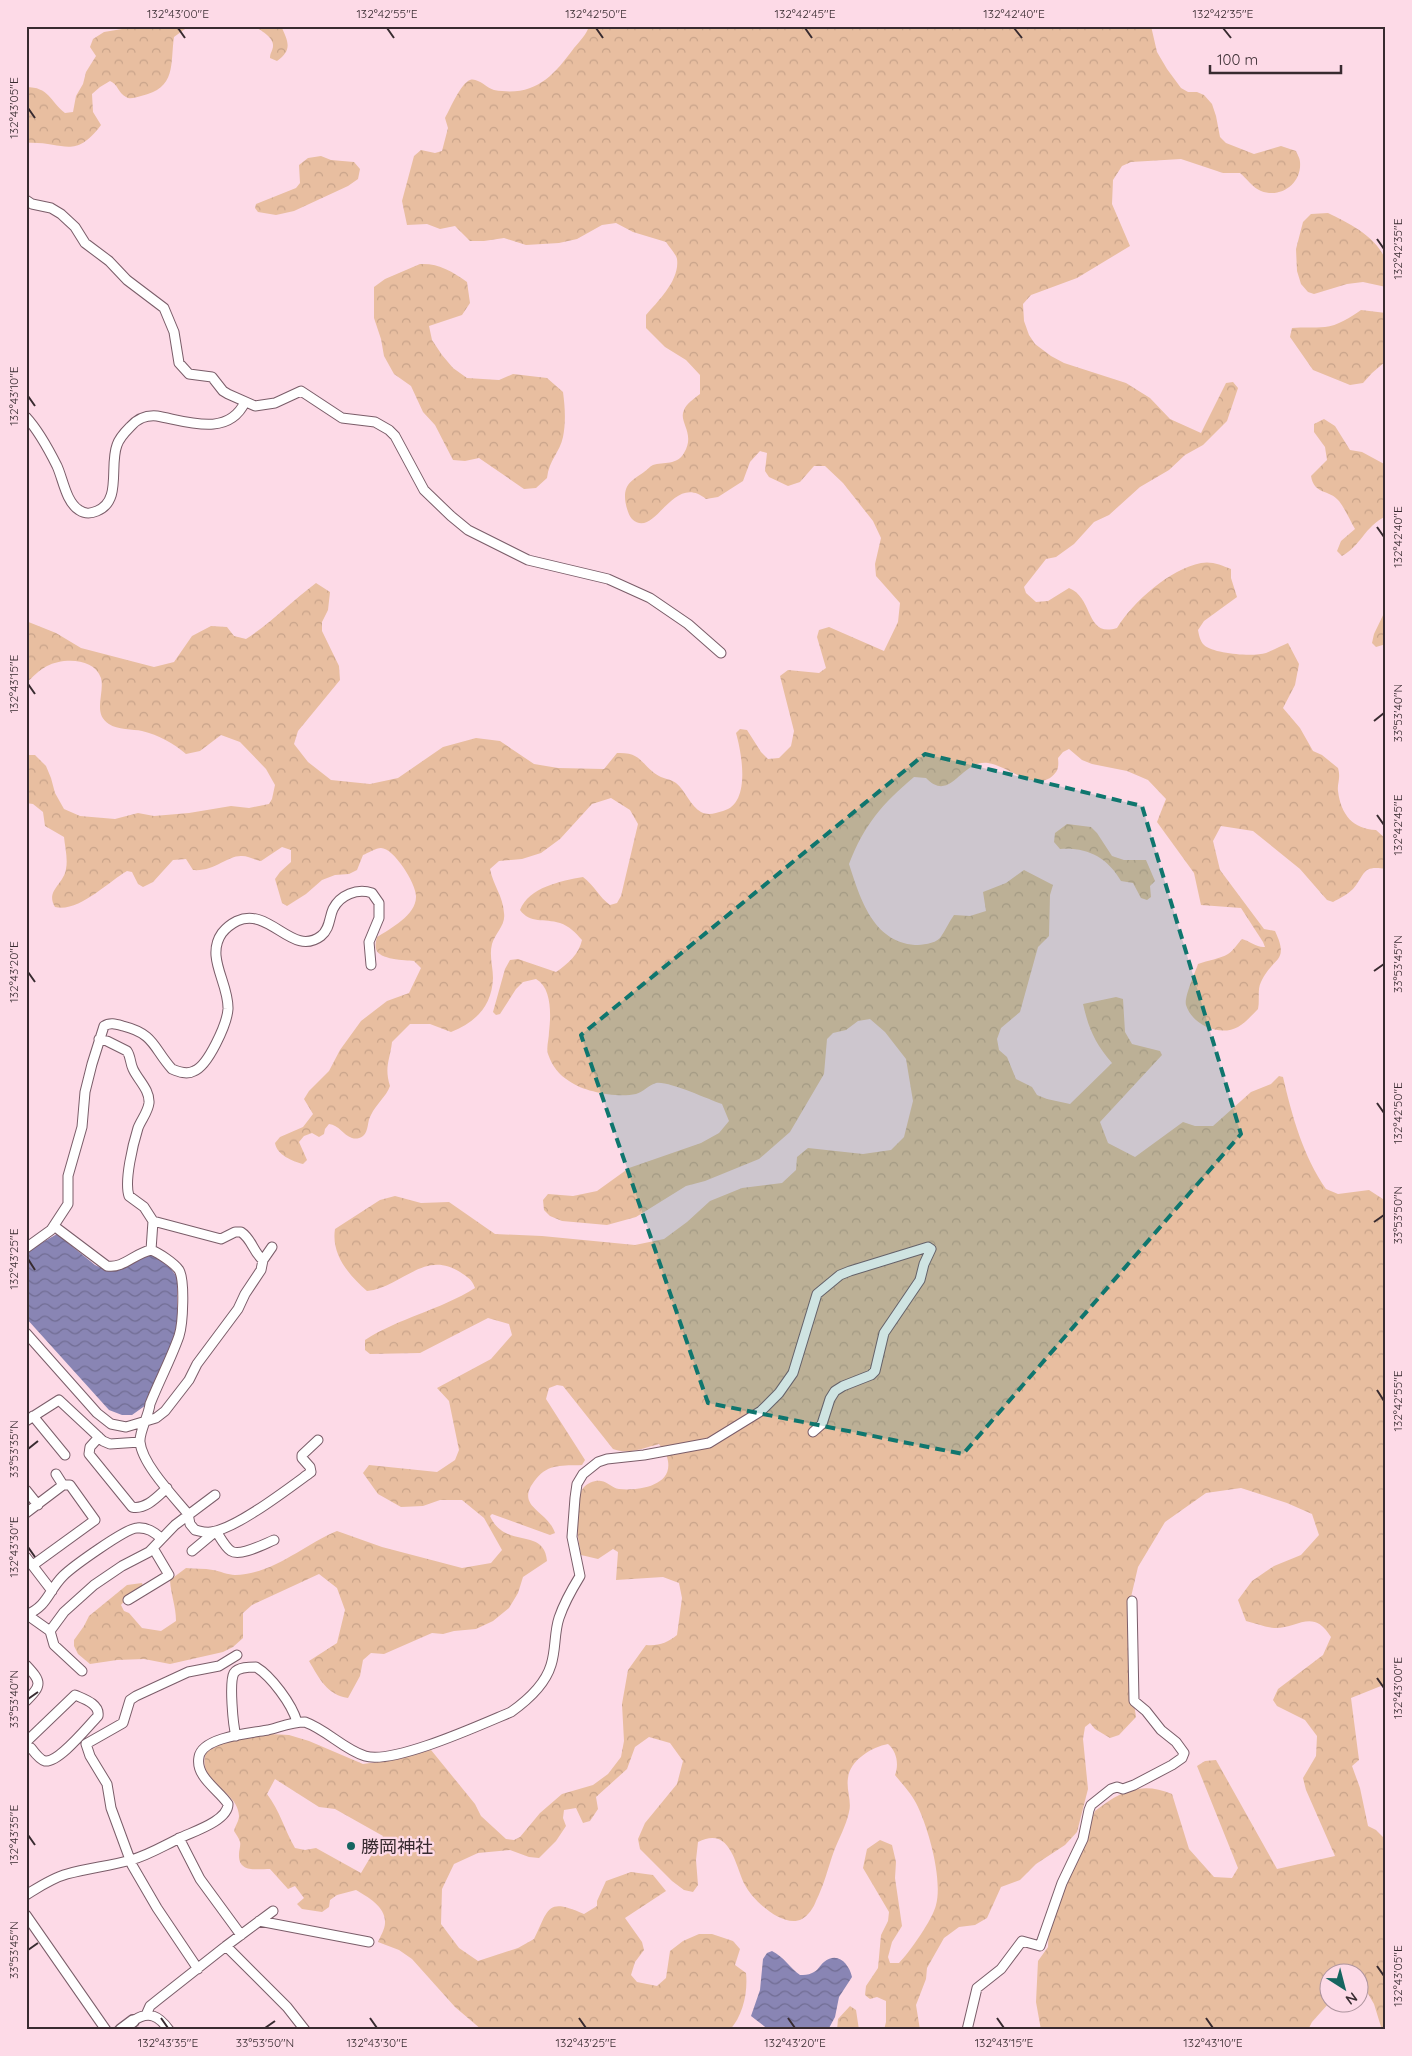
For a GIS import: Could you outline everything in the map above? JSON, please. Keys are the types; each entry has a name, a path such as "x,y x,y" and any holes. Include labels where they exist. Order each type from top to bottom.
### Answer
{"street":[{"path":"26,200 32,204 51,208 61,214 74,227 85,243 164,308 174,332 179,363 189,374 212,377 222,391 255,406 266,405 301,391 342,418 367,420 382,425 395,436 424,490 450,516 468,530 528,560 608,579 650,598 688,624 721,653"},
{"path":"26,417 33,425 57,466 69,498 76,508 83,513 91,513 105,506 110,500 117,444 132,424 149,415 209,426 221,424 238,413 245,402"},
{"path":"26,1248 54,1226 68,1204 68,1176 84,1118 85,1092 99,1039 107,1023 134,1029 156,1045 172,1069 187,1073 199,1068 204,1064 221,1033 228,1011 226,988 216,958 216,948 222,933 228,927 247,918 262,920 294,940 310,941 325,932 332,910 342,898 356,891 372,893 379,903 380,910 369,942 371,965"},
{"path":"99,1039 127,1051 132,1068 147,1092 149,1106 136,1135 127,1185 129,1196 138,1201 153,1221 151,1250"},
{"path":"153,1221 221,1239 240,1232 250,1241 263,1260"},
{"path":"54,1226 112,1268 151,1250"},
{"path":"26,1333 104,1420 118,1427 126,1427 147,1421 160,1415 189,1380 197,1364 238,1309 245,1294 261,1270 263,1260 272,1247"},
{"path":"28,1890 67,1874 131,1860 153,1853 215,1821 228,1808 225,1800 206,1780 199,1765 198,1757 205,1746 236,1736 269,1730 296,1722 310,1724 350,1749 365,1756 375,1758 429,1745 511,1712 540,1686 551,1664 558,1619 580,1576 572,1537 577,1484 583,1474 598,1462 607,1459 709,1443 761,1411 779,1393 793,1373 813,1302 822,1288 840,1275 850,1271 928,1247 931,1249 931,1252 924,1264 920,1280 884,1333 875,1370 871,1375 835,1391 830,1399 822,1424 813,1432"},
{"path":"151,1250 179,1271 182,1278 182,1318 179,1334 150,1404 140,1442 147,1461 188,1514 190,1524 195,1530 203,1532 216,1531"},
{"path":"65,1455 28,1419 59,1400 99,1437 110,1444 140,1442"},
{"path":"99,1437 90,1447 89,1454 132,1507 141,1508 147,1505 167,1488"},
{"path":"192,1550 216,1531 263,1506 310,1472 310,1467 302,1458 302,1455 318,1440"},
{"path":"56,1474 64,1485"},
{"path":"26,1514 64,1485 70,1485 95,1520 33,1565"},
{"path":"26,1490 38,1505"},
{"path":"50,1631 64,1612 94,1585 122,1566 145,1555 188,1514 215,1495"},
{"path":"26,1615 34,1612 44,1604 52,1590 68,1571 130,1529 146,1528 161,1538"},
{"path":"216,1531 230,1550 235,1552 245,1552 274,1540"},
{"path":"128,1600 169,1575 153,1548"},
{"path":"26,1556 52,1590"},
{"path":"967,2030 977,1988 1002,1969 1022,1942 1040,1946 1062,1883 1083,1840 1091,1805 1111,1789 1117,1787 1123,1789 1134,1785 1172,1765 1182,1758 1184,1753 1176,1742 1161,1730 1146,1710 1134,1702 1132,1601"},
{"path":"26,1615 50,1631 54,1644 82,1670"},
{"path":"198,1969 157,1908 131,1860 111,1808 108,1784 90,1756 86,1744 123,1723 130,1700 136,1696 188,1672 219,1666 236,1652 247,1668"},
{"path":"26,1665 36,1675 39,1684 38,1688 26,1701"},
{"path":"236,1736 232,1715 233,1676 239,1670 247,1668 256,1667 267,1674 294,1713 296,1722"},
{"path":"75,1695 92,1703 98,1709 98,1716 57,1757 46,1761 42,1760 27,1747 75,1695"},
{"path":"179,1838 200,1878 241,1935"},
{"path":"121,2030 146,2014 150,2006 273,1911"},
{"path":"26,1915 106,2030"},
{"path":"259,1922 369,1942"},
{"path":"226,1946 287,2007 305,2030"},
{"path":"146,2014 159,2018 169,2030"}],"highlighted area":[{"path":"925,754 1142,806 1241,1134 963,1454 708,1403 581,1035"}],"green space":[{"path":"140,26 189,26 174,37 170,74 161,87 135,98 128,98 110,81 92,94 93,112 101,125 83,143 68,147 26,143 26,87 40,89 65,113 73,112 76,96 83,84 86,72 96,56 90,47 93,39 104,32"},
{"path":"253,26 281,26 288,45 282,57 277,61 270,58 273,43 266,34"},
{"path":"589,26 1151,26 1157,52 1167,69 1181,88 1188,92 1197,92 1204,95 1212,104 1220,137 1226,143 1254,154 1281,146 1296,151 1299,158 1300,170 1298,177 1289,187 1276,193 1258,190 1240,173 1223,173 1181,159 1131,162 1122,166 1113,180 1112,204 1130,246 1077,278 1031,295 1023,304 1024,321 1029,335 1035,344 1051,356 1064,363 1126,383 1150,398 1170,419 1201,433 1226,383 1233,382 1238,388 1227,421 1203,445 1185,455 1169,470 1140,487 1109,515 1094,522 1074,544 1056,557 1046,559 1024,587 1026,593 1036,602 1048,601 1069,588 1083,600 1094,622 1107,630 1117,628 1153,588 1189,566 1209,563 1231,569 1231,578 1237,597 1204,621 1198,630 1202,642 1216,651 1243,655 1266,653 1288,643 1299,664 1295,685 1283,708 1300,728 1313,751 1322,755 1338,768 1338,788 1345,814 1355,824 1376,830 1386,839 1386,869 1372,868 1368,870 1353,889 1333,902 1327,900 1300,869 1253,831 1221,826 1213,841 1220,870 1264,929 1275,931 1281,949 1278,959 1260,985 1258,1009 1238,1027 1223,1031 1215,1030 1200,1023 1189,1012 1186,1005 1188,991 1198,964 1228,954 1242,939 1265,947 1241,908 1201,905 1194,873 1157,822 1166,799 1148,780 1127,771 1092,764 1082,760 1069,749 1058,758 1058,767 1055,774 1043,781 1027,779 988,763 970,767 949,784 942,786 935,785 926,778 914,777 892,796 875,816 861,838 849,864 858,891 870,916 889,936 901,942 915,945 935,942 940,938 954,915 970,916 986,911 983,892 1006,883 1024,870 1053,885 1050,895 1049,936 1038,947 1020,1012 1001,1028 997,1039 999,1050 1007,1057 1016,1079 1032,1087 1037,1095 1070,1104 1112,1063 1093,1036 1083,1004 1116,997 1123,999 1125,1032 1132,1044 1160,1051 1162,1055 1100,1122 1108,1143 1135,1157 1183,1122 1195,1126 1213,1126 1251,1092 1271,1084 1279,1076 1283,1077 1294,1121 1305,1149 1326,1189 1338,1194 1369,1190 1386,1201 1386,1684 1351,1698 1359,1760 1352,1766 1360,1788 1368,1826 1376,1830 1386,1840 1386,2030 1382,2030 1370,1997 1370,1964 1320,1964 1320,2013 1308,2030 1041,2030 1036,2002 1038,1961 1048,1947 1049,1925 1095,1811 1113,1798 1122,1793 1141,1788 1151,1788 1172,1794 1189,1849 1214,1877 1232,1878 1238,1868 1197,1766 1205,1761 1216,1760 1277,1869 1335,1856 1306,1790 1303,1778 1316,1756 1317,1736 1305,1720 1277,1706 1273,1700 1278,1689 1323,1655 1331,1637 1318,1623 1311,1621 1274,1628 1246,1621 1238,1600 1252,1581 1274,1566 1301,1555 1319,1535 1312,1514 1287,1503 1241,1488 1206,1493 1165,1522 1138,1567 1131,1597 1128,1663 1136,1717 1119,1735 1110,1738 1095,1729 1090,1723 1085,1727 1083,1739 1088,1789 1077,1832 1065,1845 1036,1864 1020,1880 1001,1887 987,1918 975,1925 959,1927 944,1938 927,1968 926,1979 916,2005 920,2030 884,2030 886,2001 877,1997 870,1999 865,1995 866,1986 878,1968 881,1935 888,1921 889,1912 863,1868 867,1849 880,1840 892,1845 896,1862 895,1878 902,1926 892,1942 888,1957 890,1963 899,1963 926,1927 934,1911 938,1894 936,1867 921,1813 914,1799 895,1775 897,1767 896,1758 888,1744 875,1748 863,1755 857,1760 850,1771 848,1782 850,1808 824,1883 809,1914 795,1921 778,1917 755,1898 745,1885 730,1850 725,1843 718,1839 709,1838 698,1842 696,1860 698,1885 693,1892 684,1890 672,1881 640,1849 638,1839 645,1823 677,1784 683,1761 670,1743 649,1737 635,1747 627,1769 596,1797 598,1809 590,1821 583,1823 576,1808 564,1810 563,1818 566,1826 556,1841 539,1858 529,1857 510,1850 478,1853 454,1864 442,1889 441,1924 459,1948 478,1961 518,1948 534,1939 546,1913 550,1909 562,1907 584,1914 597,1906 597,1901 606,1881 631,1872 653,1875 666,1891 625,1918 642,1942 644,1950 635,1962 631,1975 637,1982 657,1986 666,1978 670,1951 683,1941 699,1934 712,1934 733,1941 740,1949 735,1965 746,1973 746,1988 741,2011 730,2030 482,2030 455,2007 412,1959 399,1950 378,1942 384,1928 385,1917 379,1907 366,1896 356,1890 337,1895 330,1900 329,1907 322,1912 302,1909 297,1904 304,1898 295,1886 288,1889 270,1869 249,1869 242,1864 239,1854 240,1842 234,1831 239,1818 237,1807 232,1799 212,1780 207,1773 205,1763 206,1752 225,1742 270,1734 289,1735 309,1741 363,1764 392,1760 431,1750 475,1804 481,1816 506,1839 514,1840 520,1837 540,1813 562,1794 593,1785 608,1774 621,1757 624,1741 622,1704 628,1670 646,1645 663,1643 677,1635 682,1598 679,1583 663,1577 616,1580 618,1552 613,1549 598,1559 581,1555 576,1520 578,1502 584,1487 594,1481 603,1482 619,1489 636,1489 654,1485 666,1475 668,1467 667,1457 659,1444 630,1451 613,1449 563,1386 557,1385 549,1388 546,1399 585,1460 582,1465 557,1466 546,1470 530,1488 528,1496 530,1502 551,1525 555,1533 550,1535 492,1514 490,1516 497,1526 505,1532 539,1544 544,1550 547,1561 523,1577 518,1593 509,1608 493,1621 476,1629 443,1634 432,1633 384,1654 371,1653 363,1660 360,1676 348,1698 334,1693 324,1685 309,1661 337,1643 345,1610 337,1588 319,1574 252,1605 243,1613 243,1638 233,1647 223,1652 170,1664 144,1659 90,1664 78,1654 74,1646 74,1640 89,1616 127,1585 142,1583 143,1587 121,1605 124,1611 129,1613 142,1628 161,1631 176,1621 170,1580 186,1568 210,1569 232,1575 263,1570 337,1531 382,1547 462,1568 491,1563 502,1550 484,1518 462,1500 440,1500 423,1506 401,1507 378,1494 363,1473 369,1465 437,1472 455,1460 459,1450 449,1401 437,1388 491,1359 512,1335 509,1324 488,1318 420,1353 370,1354 365,1350 365,1340 378,1332 462,1296 475,1288 471,1280 460,1272 447,1266 435,1265 424,1267 379,1288 367,1291 360,1285 348,1271 339,1256 334,1238 335,1229 380,1200 395,1196 421,1203 449,1202 495,1234 542,1236 635,1245 664,1239 687,1222 710,1201 742,1188 782,1183 796,1170 797,1157 808,1148 863,1154 891,1150 904,1137 913,1101 906,1059 885,1032 870,1019 858,1021 846,1030 833,1033 827,1039 824,1074 790,1132 759,1159 705,1181 686,1186 636,1217 607,1225 562,1221 550,1216 544,1210 543,1200 548,1194 573,1196 597,1191 629,1168 701,1143 719,1133 729,1121 722,1104 670,1085 656,1083 636,1094 610,1095 583,1088 565,1079 554,1066 548,1054 550,1018 548,995 541,983 536,979 523,982 516,989 500,1014 496,1015 493,1012 505,969 510,960 518,959 556,972 565,966 581,945 582,940 566,926 560,923 533,919 524,914 520,910 524,902 547,886 583,877 610,905 617,903 621,896 638,824 630,810 611,798 592,804 560,839 541,853 522,859 499,861 490,869 502,901 504,917 491,948 493,978 490,997 486,1005 475,1018 451,1032 430,1024 410,1024 392,1042 387,1068 390,1086 371,1115 365,1134 360,1138 349,1137 336,1126 329,1124 324,1134 319,1137 312,1133 304,1136 299,1142 307,1160 303,1164 282,1154 275,1143 280,1137 303,1127 313,1114 304,1099 309,1091 329,1071 340,1050 361,1021 387,1001 409,993 421,968 414,961 387,957 378,953 376,949 377,937 401,921 415,904 416,897 413,884 398,860 386,850 381,848 374,850 363,855 357,870 349,874 335,875 322,880 306,894 287,906 282,903 275,879 291,862 291,850 282,847 261,861 237,856 208,869 201,870 193,870 186,859 173,860 153,882 143,887 138,884 132,872 127,871 83,901 64,908 55,907 53,901 52,896 66,869 67,857 64,837 45,826 43,812 33,804 26,803 26,755 35,755 46,766 55,793 64,809 80,816 115,819 138,813 154,816 189,813 231,806 249,808 269,804 275,785 266,769 240,742 221,735 200,751 186,754 160,737 109,724 101,715 101,678 92,666 85,663 69,661 53,663 41,670 26,683 26,621 56,633 81,648 154,667 174,662 192,636 211,626 227,627 234,636 246,639 316,583 330,592 328,610 322,622 322,631 339,666 340,680 298,731 294,744 308,762 331,780 370,784 398,778 443,747 476,738 500,741 534,764 558,768 604,769 617,753 632,755 641,760 659,776 676,783 697,810 709,814 723,811 732,806 738,799 741,789 742,765 736,733 740,729 747,730 761,752 768,759 779,758 791,746 794,731 780,676 788,670 819,673 826,668 817,637 819,630 829,627 884,651 898,622 900,603 876,576 875,564 881,538 873,521 843,483 825,466 814,466 800,482 788,486 769,477 765,471 767,453 760,451 750,462 743,481 718,497 706,499 694,493 683,493 648,521 640,523 629,515 625,497 626,488 630,482 652,466 678,460 681,457 688,440 683,419 684,410 700,394 700,375 686,360 665,347 646,328 646,315 667,290 677,267 677,259 666,242 633,232 616,223 602,225 577,239 559,243 526,245 504,238 470,241 455,226 440,229 427,224 407,225 402,201 414,156 421,150 435,153 442,151 448,128 445,118 463,86 473,79 494,90 520,91 531,88 550,76 583,38","holes":["275,1779 319,1807 335,1809 383,1836 361,1873 316,1848 305,1850 295,1848 267,1794"]},
{"path":"321,156 331,160 354,162 360,169 358,179 348,186 294,211 276,215 258,212 255,208 256,204 296,188 300,183 299,165 308,158"},
{"path":"1328,213 1361,231 1381,251 1387,269 1386,287 1363,282 1347,284 1314,294 1308,292 1301,284 1297,271 1296,249 1303,222 1311,214"},
{"path":"420,264 445,268 467,282 470,303 462,315 429,326 432,340 453,368 467,378 499,380 513,374 547,378 563,392 565,420 562,442 550,466 547,478 536,488 524,489 479,458 465,461 453,460 435,425 423,412 411,386 394,374 384,356 374,318 374,287 385,279"},
{"path":"1361,310 1386,313 1386,361 1363,383 1350,385 1313,370 1290,337 1292,328 1334,325"},
{"path":"1324,419 1335,426 1350,450 1362,452 1386,465 1386,516 1373,525 1354,547 1342,556 1337,551 1341,541 1355,529 1339,501 1315,486 1311,476 1327,460 1325,447 1314,432 1314,424"},
{"path":"1386,609 1386,644 1376,647 1372,643 1374,634"},
{"path":"1067,824 1091,827 1112,856 1124,860 1146,860 1155,881 1150,886 1151,897 1147,900 1141,898 1133,883 1121,881 1103,860 1095,855 1079,850 1060,849 1054,842 1055,833"},
{"path":"850,2006 856,2010 859,2030 837,2030 838,2019"}],"water":[{"path":"57,1234 95,1265 106,1270 151,1255 156,1256 177,1277 177,1324 173,1340 146,1405 132,1415 122,1415 109,1410 26,1318 26,1252"},
{"path":"772,1951 800,1975 808,1975 814,1972 829,1959 838,1958 846,1964 852,1977 839,1997 835,2017 828,2030 769,2030 751,2016 760,1990 763,1959 767,1953"}],"place":[{"name":"勝岡神社","path":"351,1846"}]}
